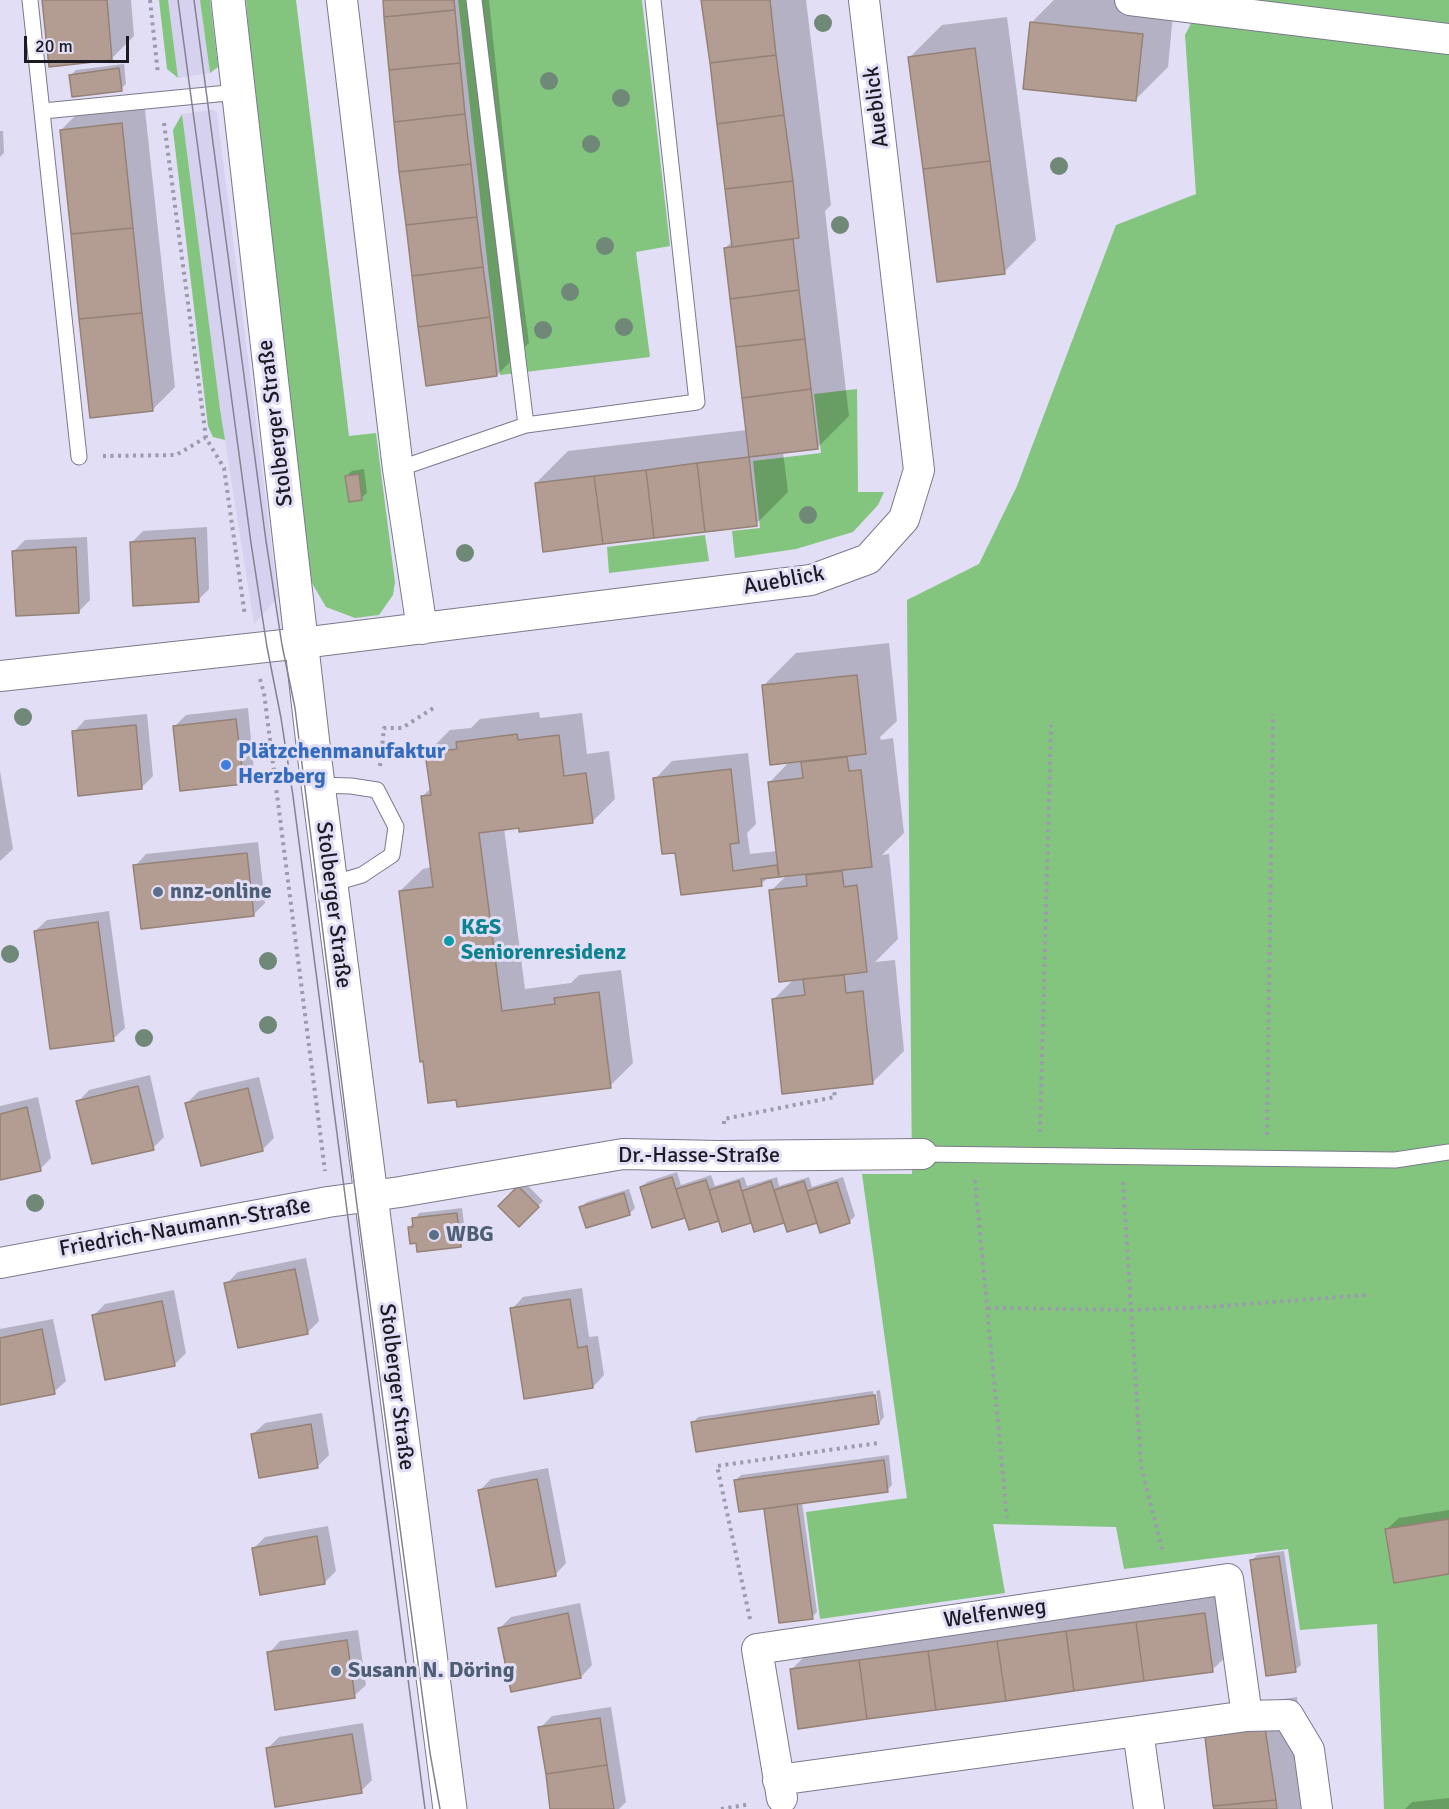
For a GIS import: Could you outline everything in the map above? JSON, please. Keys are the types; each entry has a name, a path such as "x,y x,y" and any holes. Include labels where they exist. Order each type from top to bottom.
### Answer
{"main road":[{"name":"Stolberger Straße","path":"228,0 318,785 450,1809"}],"street":[{"path":"342,0 398,469 422,629"},
{"name":"Aueblick","path":"0,676 422,629 811,580 868,560 904,519 919,470 864,0"},
{"path":"1145,1 1449,39"},
{"name":"Dr.-Hasse-Straße","path":"371,1196 623,1154 719,1156 922,1154"},
{"name":"Friedrich-Naumann-Straße","path":"0,1263 371,1196"},
{"name":"Welfenweg","path":"757,1649 1228,1579 1247,1716"},
{"path":"757,1649 780,1789 1138,1731 1247,1716 1288,1714 1308,1750 1317,1809"},
{"path":"1138,1731 1149,1809"}],"lane":[{"path":"30,0 79,457"},
{"path":"474,0 526,425"},
{"path":"398,469 526,425 697,402 653,0"},
{"path":"42,111 238,92"},
{"path":"318,785 377,790 396,827 392,855 362,875 331,884"},
{"path":"922,1154 1395,1160 1449,1152"}],"path":[{"path":"150,0 159,83"},
{"path":"79,457 176,455 206,438"},
{"path":"377,790 384,728 402,728 435,707"},
{"path":"1267,1159 1273,714"},
{"path":"1040,1157 1051,725"},
{"path":"719,1156 724,1119 835,1097 834,1090"},
{"path":"973,1155 1006,1518"},
{"path":"1121,1158 1141,1466 1163,1553"},
{"path":"988,1308 1132,1310 1207,1307 1367,1294"},
{"path":"757,1649 717,1466 878,1443"}],"shaded area":[{"path":"168,0 200,0 210,73 178,78"},
{"path":"213,110 217,113 278,597 254,624 220,409 182,114"}],"green space":[{"path":"159,0 168,0 178,78 167,69"},
{"path":"200,0 210,0 218,67 210,73"},
{"path":"246,0 296,0 349,436 376,433 395,582 393,595 379,615 355,618 326,607 306,573 256,118"},
{"path":"458,0 642,0 670,246 636,252 650,357 500,375"},
{"path":"1203,0 1449,0 1449,1809 1384,1809 1377,1624 1300,1630 1288,1549 1124,1569 1116,1527 993,1524 1005,1593 820,1619 806,1512 907,1498 862,1174 912,1174 907,600 979,564 1017,486 1116,225 1196,194 1185,35"},
{"path":"182,114 225,440 213,437 208,426 173,130"},
{"path":"857,389 858,492 884,492 878,505 853,532 796,549 735,558 732,531 760,528 753,461 821,453 814,394"},
{"path":"705,535 709,561 609,573 607,547"}],"building":[{"path":"42,0 107,0 112,60 49,67"},
{"path":"383,0 454,0 455,10 384,17"},
{"path":"701,0 770,0 776,55 710,63"},
{"path":"455,10 460,63 389,70 384,17"},
{"path":"1030,22 1143,34 1136,101 1023,89"},
{"path":"975,48 990,161 923,169 908,57"},
{"path":"776,55 784,115 717,124 710,63"},
{"path":"460,63 465,114 394,122 389,70"},
{"path":"119,68 122,91 72,97 69,75"},
{"path":"465,114 471,164 399,172 394,122"},
{"path":"784,115 793,181 725,189 717,124"},
{"path":"122,123 133,228 71,234 60,130"},
{"path":"990,161 1005,274 937,282 923,169"},
{"path":"471,164 477,217 406,225 399,172"},
{"path":"793,181 799,238 732,247 725,189"},
{"path":"477,217 483,267 412,276 406,225"},
{"path":"133,228 142,313 79,319 71,234"},
{"path":"793,239 799,290 730,299 724,248"},
{"path":"483,267 490,317 418,327 412,276"},
{"path":"799,290 805,339 736,347 730,299"},
{"path":"142,313 153,411 90,418 79,319"},
{"path":"490,317 497,376 426,386 418,327"},
{"path":"805,339 811,389 742,398 736,347"},
{"path":"811,389 818,449 749,457 742,398"},
{"path":"749,457 757,526 705,532 697,463"},
{"path":"697,463 705,532 654,538 646,470"},
{"path":"646,470 654,538 603,544 594,476"},
{"path":"359,474 362,500 349,502 345,476"},
{"path":"594,476 603,544 543,552 535,483"},
{"path":"195,538 199,602 133,606 130,542"},
{"path":"76,547 79,613 16,616 12,551"},
{"path":"857,675 866,754 770,765 762,685"},
{"path":"236,719 244,784 180,791 173,726"},
{"path":"136,725 142,789 78,796 72,731"},
{"name":"K&S Seniorenresidenz","path":"517,734 518,740 559,735 564,776 586,773 593,823 519,832 519,828 479,833 502,1011 555,1004 554,998 599,992 611,1088 457,1107 456,1100 428,1103 423,1061 420,1062 399,891 433,887 421,796 431,795 425,753 457,749 456,742"},
{"path":"847,757 849,771 861,770 872,867 779,877 768,782 803,778 801,762"},
{"path":"731,769 739,843 730,844 733,871 777,865 779,877 761,879 762,886 681,895 675,853 662,854 653,778"},
{"path":"247,853 254,916 141,929 133,865"},
{"path":"842,871 844,887 857,885 867,972 779,982 769,890 807,886 806,875"},
{"path":"98,922 114,1041 50,1049 34,931"},
{"path":"844,975 846,993 863,991 873,1084 782,1094 772,999 805,995 803,979"},
{"path":"138,1086 154,1150 92,1164 76,1101"},
{"path":"248,1088 263,1151 201,1166 185,1103"},
{"path":"27,1107 41,1171 0,1180 0,1114"},
{"path":"672,1177 685,1218 652,1228 640,1187"},
{"path":"706,1180 719,1221 689,1230 676,1189"},
{"path":"739,1181 751,1223 722,1232 709,1190"},
{"path":"771,1181 784,1223 754,1232 742,1191"},
{"path":"804,1181 817,1223 787,1232 774,1190"},
{"path":"837,1182 850,1223 820,1233 807,1191"},
{"path":"518,1186 539,1207 519,1227 498,1206"},
{"path":"624,1193 630,1215 586,1228 579,1207"},
{"name":"WBG","path":"457,1213 461,1247 417,1252 416,1243 410,1244 408,1227 413,1227 412,1218"},
{"path":"295,1269 308,1334 238,1348 224,1283"},
{"path":"570,1299 578,1348 587,1346 593,1388 524,1399 510,1308"},
{"path":"162,1301 175,1366 105,1380 92,1315"},
{"path":"42,1329 55,1394 0,1405 0,1338"},
{"path":"875,1395 879,1424 696,1452 691,1422"},
{"path":"311,1424 318,1468 259,1478 251,1434"},
{"path":"884,1460 888,1492 739,1512 734,1480"},
{"path":"537,1479 556,1576 496,1587 478,1490"},
{"path":"797,1504 813,1619 779,1623 764,1509"},
{"path":"1449,1519 1449,1574 1394,1583 1385,1529"},
{"path":"317,1536 325,1584 260,1595 252,1548"},
{"path":"1279,1556 1296,1672 1266,1676 1250,1560"},
{"path":"568,1613 581,1678 511,1692 498,1628"},
{"path":"1205,1613 1213,1672 1144,1681 1136,1622"},
{"path":"1136,1622 1144,1681 1074,1691 1066,1631"},
{"path":"1066,1631 1074,1691 1006,1701 997,1641"},
{"path":"347,1640 355,1698 275,1710 267,1652"},
{"path":"997,1641 1006,1701 936,1710 928,1651"},
{"path":"928,1651 936,1710 867,1719 859,1660"},
{"path":"859,1660 867,1719 798,1729 790,1669"},
{"path":"600,1718 607,1765 546,1774 538,1727"},
{"path":"1265,1728 1276,1800 1213,1806 1205,1737"},
{"path":"352,1734 362,1793 275,1807 266,1748"},
{"path":"607,1765 614,1809 550,1809 546,1774"},
{"path":"1276,1800 1277,1809 1214,1809 1213,1806"}],"tram line":[{"path":"178,0 251,543 293,796 425,1809"},
{"path":"194,0 266,541 282,645 295,708 356,1198 430,1753 440,1809"}],"place":[{"name":"Plätzchenmanufaktur Herzberg","path":"226,765"},
{"name":"nnz-online","path":"158,892"},
{"name":"K&S Seniorenresidenz","path":"449,941"},
{"name":"WBG","path":"434,1235"},
{"name":"Susann N. Döring","path":"336,1671"}]}
